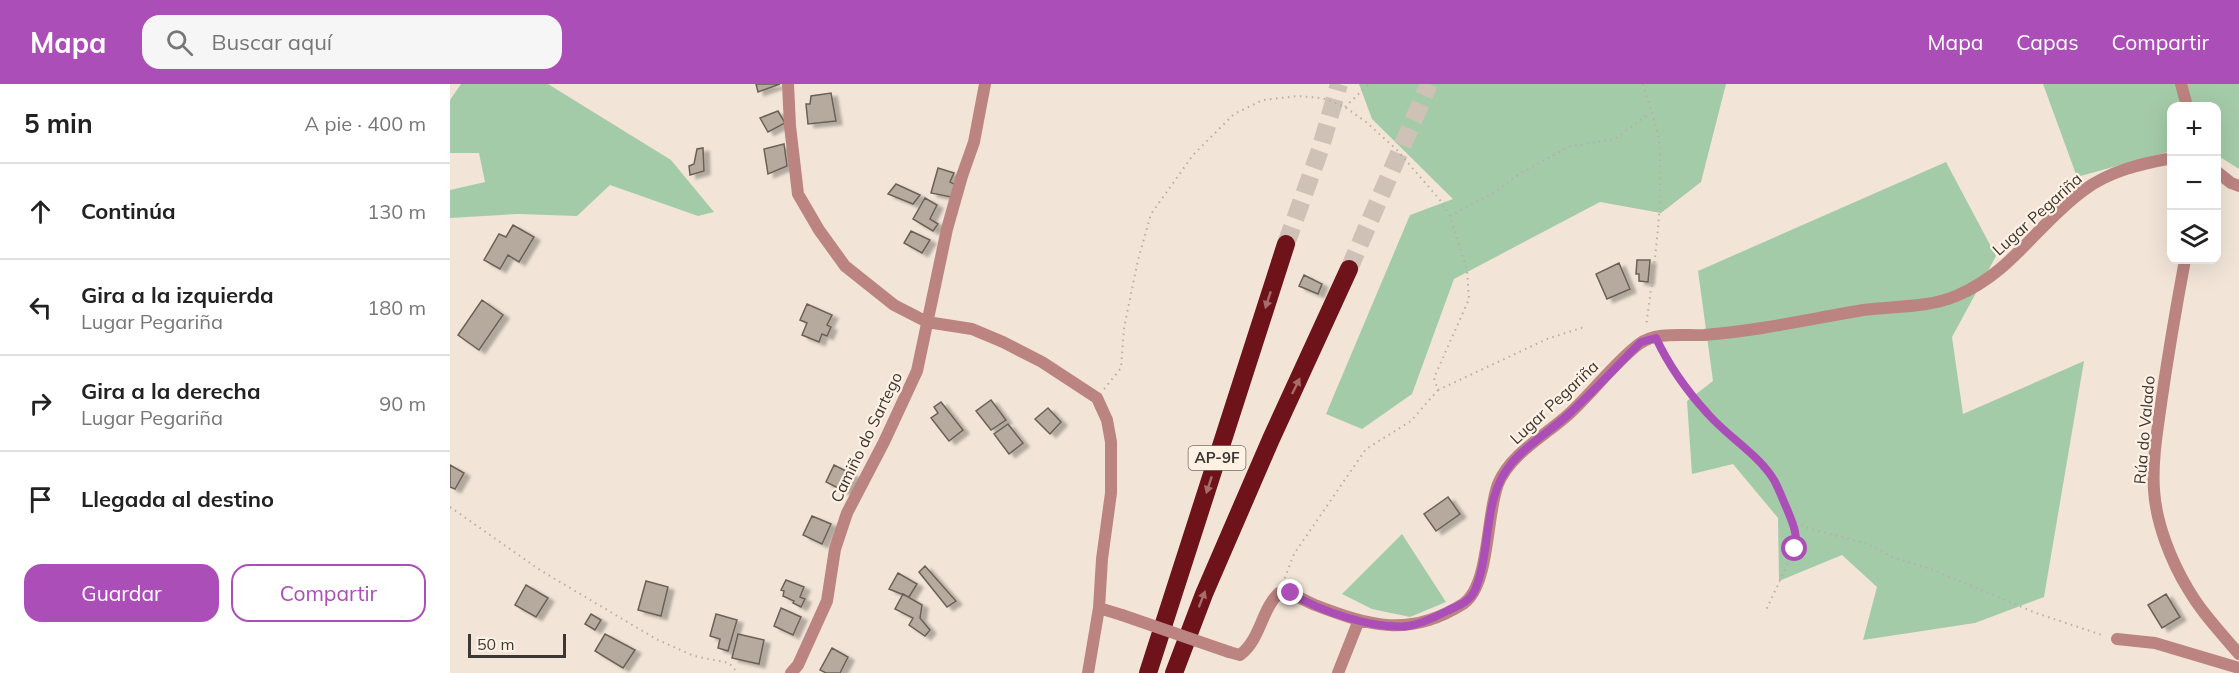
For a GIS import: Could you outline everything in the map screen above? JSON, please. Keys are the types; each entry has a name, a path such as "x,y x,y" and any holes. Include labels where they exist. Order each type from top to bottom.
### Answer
{"highway":[{"name":"AP-9F","path":"1148,673 1286,244"},
{"name":"AP-9F","path":"1174,673 1204,594 1270,439 1350,269"}],"street":[{"path":"788,84 790,126 798,194 819,230 845,266 894,305 927,322 972,329 1003,342 1042,362 1096,398 1107,420 1111,442 1111,493 1102,559 1099,608 1089,673"},
{"name":"Camiño do Sartego","path":"791,673 798,665 826,601 835,549 847,513 884,442 917,370 947,230 974,142 985,84"},
{"path":"2181,84 2186,102"},
{"name":"Lugar Pegariña","path":"1279,592 1291,593 1303,600 1382,626 1409,626 1464,603 1474,593 1483,565 1499,483 1512,463 1570,414 1641,342 1656,338 1778,326 1866,310 1911,306 1956,296 2007,265 2083,191 2109,175 2137,165 2167,159"},
{"path":"2221,174 2231,183 2239,186"},
{"name":"Rúa do Valado","path":"2184,264 2172,327 2159,418 2154,492 2167,543 2188,590 2208,618 2239,654"},
{"path":"1099,608 1240,655 1247,650 1272,599 1279,592"},
{"path":"1338,673 1359,620"},
{"path":"2117,639 2155,643 2239,668"}],"path":[{"path":"1345,107 1369,84"},
{"path":"1641,342 1645,333 1660,223 1659,140 1643,84"},
{"path":"1096,398 1121,368 1124,328 1138,260 1151,214 1193,155 1234,114 1263,100 1298,96 1322,98 1345,107 1366,122 1396,149 1440,200 1450,216 1467,270 1469,298 1434,378 1438,390"},
{"path":"1450,216 1495,192 1518,175 1568,147 1614,139 1651,112"},
{"path":"1279,592 1294,554 1366,449 1411,421 1438,390 1547,339 1584,327"},
{"path":"1656,338 1664,356 1690,393 1773,479 1791,519 1797,538 1795,549 1766,610"},
{"path":"450,507 540,570 656,639 694,656 729,663 738,673"},
{"path":"1791,519 1808,528 1868,544 1892,557 1931,569 2036,613 2117,639"}],"green space":[{"path":"461,84 548,84 671,160 714,212 698,216 610,185 577,216 518,214 450,218 450,190 485,182 479,153 450,153 450,100"},
{"path":"1359,84 1726,84 1701,182 1661,213 1600,202 1454,279 1412,394 1362,429 1326,414 1410,215 1453,199 1372,119"},
{"path":"2043,84 2239,84 2239,169 2221,158 2221,102 2167,102 2167,152 2077,177"},
{"path":"1946,162 1996,256 1952,337 1963,414 2084,361 2044,597 1975,623 1863,640 1877,587 1842,555 1779,581 1778,518 1733,464 1692,474 1687,401 1713,381 1698,271"},
{"path":"1402,534 1446,602 1410,617 1372,609 1342,594"}],"building":[{"path":"756,84 780,84 758,92"},
{"path":"831,93 836,121 808,124 806,104 810,104 811,96"},
{"path":"778,111 785,123 768,132 760,118"},
{"path":"784,144 787,166 768,174 764,149"},
{"path":"703,148 704,171 690,175 689,166 694,164 697,149"},
{"path":"938,168 954,173 950,182 956,185 951,197 931,193"},
{"path":"896,184 920,195 913,204 888,194"},
{"path":"925,198 937,205 930,219 938,224 933,231 913,219"},
{"path":"513,225 534,237 519,262 508,255 500,269 484,260 499,234 506,237"},
{"path":"911,231 930,240 922,253 904,243"},
{"path":"1637,260 1650,260 1648,282 1639,281 1639,274 1636,274"},
{"path":"1619,263 1630,289 1607,299 1596,274"},
{"path":"1304,275 1322,284 1318,294 1299,286"},
{"path":"482,300 503,315 479,350 458,335"},
{"path":"807,304 832,315 827,325 831,327 827,336 822,334 819,342 802,335 807,323 800,320"},
{"path":"991,400 1006,420 991,430 976,411"},
{"path":"941,402 963,430 949,441 931,418 938,413 934,407"},
{"path":"1048,408 1061,422 1050,434 1035,419"},
{"path":"1008,424 1023,443 1009,454 994,434"},
{"path":"450,465 464,473 455,489 450,487"},
{"path":"834,465 854,475 846,492 826,482"},
{"path":"1448,497 1460,514 1436,531 1424,514"},
{"path":"812,516 831,524 822,544 803,535"},
{"path":"925,566 956,601 947,607 919,572"},
{"path":"898,573 917,584 909,597 889,589"},
{"path":"786,580 804,587 800,597 805,599 801,607 783,596 784,591 781,590"},
{"path":"646,581 668,587 661,616 638,610"},
{"path":"526,585 548,598 536,617 515,605"},
{"path":"903,594 922,605 920,618 930,630 925,636 909,625 913,618 895,609"},
{"path":"2166,594 2180,617 2162,628 2148,605"},
{"path":"781,608 801,617 793,635 774,626"},
{"path":"591,614 601,620 595,630 585,624"},
{"path":"716,614 737,620 728,651 718,648 720,639 710,636"},
{"path":"605,634 635,650 623,668 595,651"},
{"path":"738,634 764,640 759,664 732,658"},
{"path":"832,648 848,657 840,673 826,673 820,670"}],"tunnel":[{"path":"1286,244 1320,150 1339,84"},
{"path":"1349,269 1429,84"}],"route":[{"path":"1291,593 1332,612 1382,626 1409,626 1464,603 1474,593 1483,565 1499,483 1512,463 1570,414 1641,342 1656,338 1664,356 1690,393 1773,479 1795,528 1797,538 1795,549"}]}
